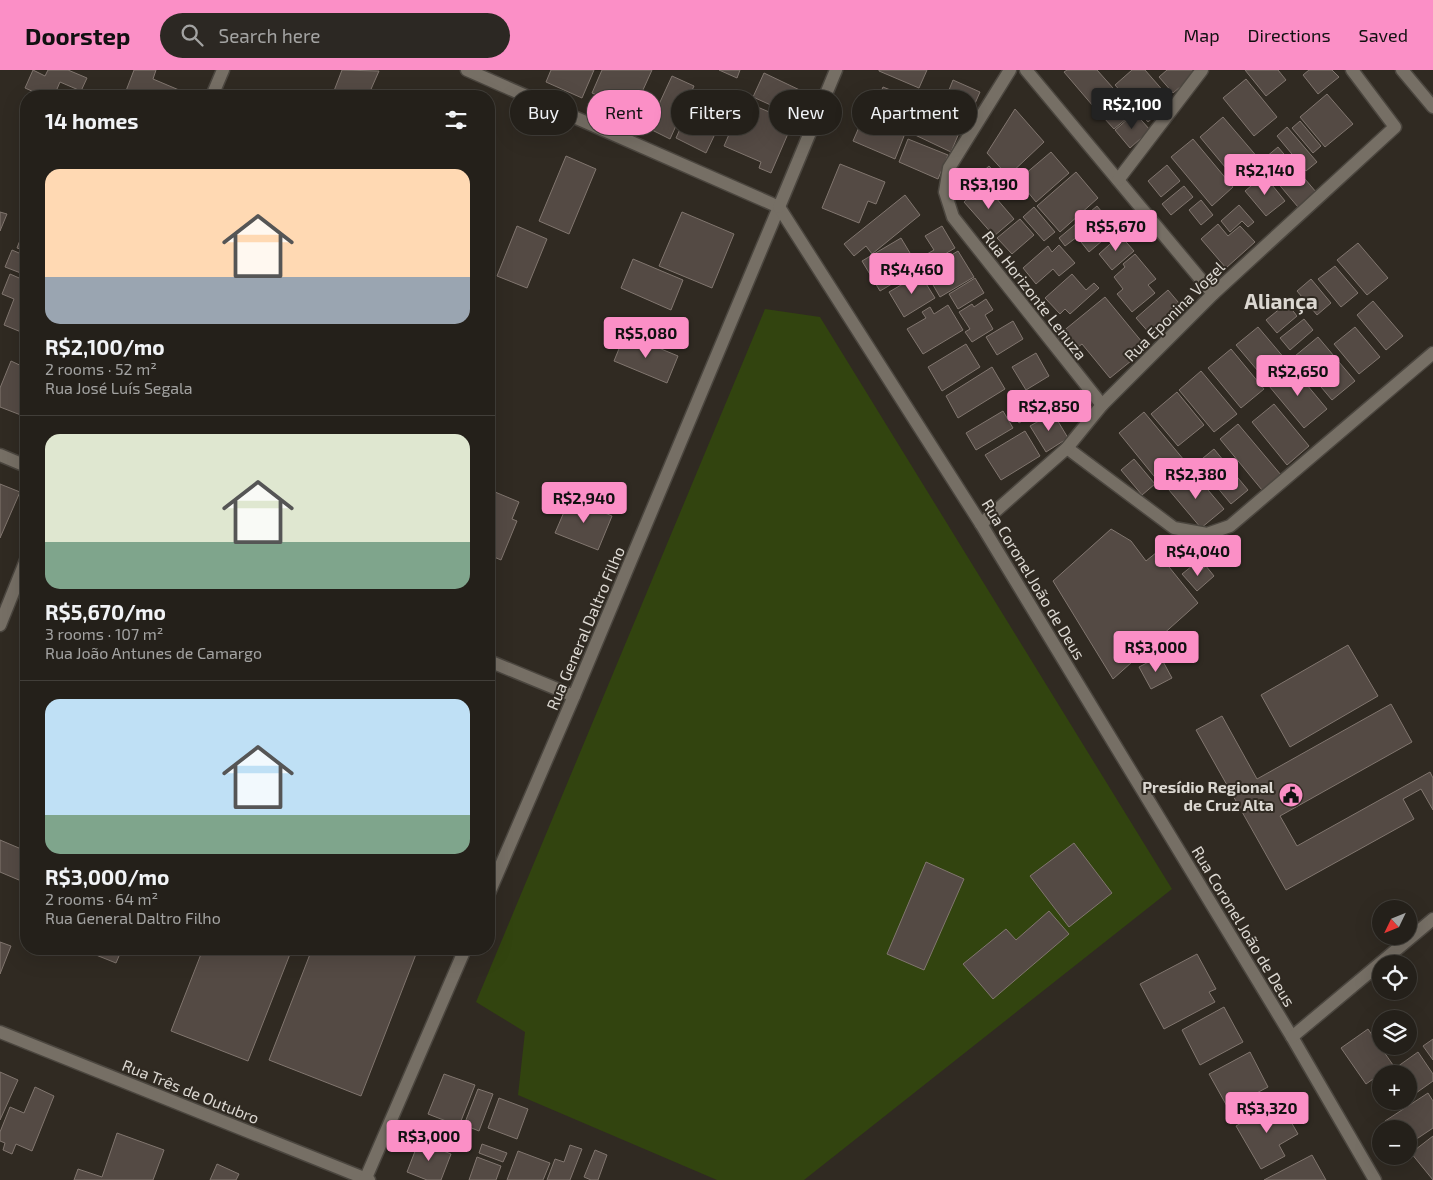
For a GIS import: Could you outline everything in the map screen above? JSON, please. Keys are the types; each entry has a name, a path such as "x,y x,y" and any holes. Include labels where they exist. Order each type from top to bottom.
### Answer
{"street":[{"path":"215,90 223,70"},
{"path":"467,70 780,207"},
{"name":"Rua General Daltro Filho","path":"495,879 574,696 836,70"},
{"name":"Rua Horizonte Lenuza","path":"1010,70 949,168 945,192 953,217 1102,406"},
{"path":"1026,70 1213,294"},
{"path":"1118,180 1202,70"},
{"name":"Rua Eponina Vogel","path":"981,524 1068,448 1102,406 1213,294 1395,126 1352,70"},
{"path":"1402,70 1433,106"},
{"name":"Rua Coronel João de Deus","path":"780,207 981,524 1292,1036 1375,1180"},
{"path":"1068,448 1174,528 1207,534 1230,526 1433,353"},
{"path":"0,455 20,463"},
{"path":"0,625 20,575"},
{"path":"495,663 574,696"},
{"path":"1292,1036 1433,919"},
{"path":"367,1180 462,955"},
{"name":"Rua Três de Outubro","path":"0,1032 367,1180"}],"green space":[{"path":"765,309 820,317 1172,889 804,1180 717,1180 518,1095 525,1032 476,1002"}],"building":[{"path":"33,70 45,76 48,70 68,70 87,78 81,90 60,82 57,90 30,90 25,88"},
{"path":"134,70 156,70 153,79 179,90 126,90"},
{"path":"342,70 379,71 371,90 334,90"},
{"path":"551,70 594,70 582,98 577,96 577,90 564,90 546,82"},
{"path":"602,70 652,70 643,90 593,90"},
{"path":"719,70 740,70 737,78"},
{"path":"879,70 927,70 919,88"},
{"path":"1067,70 1097,70 1113,88 1093,106 1064,72"},
{"path":"1132,70 1145,70 1172,101 1148,122 1115,85"},
{"path":"1167,70 1199,71 1173,93 1159,77"},
{"path":"1245,70 1278,70 1286,80 1266,96"},
{"path":"1309,70 1332,70 1339,77 1318,94 1303,75"},
{"path":"764,73 800,90 769,90 769,104 759,100 759,90 756,90"},
{"path":"672,76 694,86 692,90 671,90 672,135 670,139 661,134 661,100"},
{"path":"1246,79 1277,117 1254,136 1223,98"},
{"path":"953,80 976,90 949,90"},
{"path":"1113,90 1133,113 1114,129 1094,107"},
{"path":"1327,94 1353,124 1325,147 1300,117"},
{"path":"759,108 769,112 769,135 787,135 771,173 759,168 761,162 724,146 729,135 759,135"},
{"path":"1015,109 1044,142 1008,176 987,153"},
{"path":"1135,113 1150,130 1130,148 1115,130"},
{"path":"1223,117 1259,159 1235,179 1200,137"},
{"path":"1300,121 1321,146 1313,153 1292,128"},
{"path":"1287,127 1317,162 1306,171 1277,136"},
{"path":"677,135 714,135 706,153 676,138"},
{"path":"856,135 904,136 895,159 853,141"},
{"path":"915,135 958,135 951,152"},
{"path":"908,139 948,155 938,179 899,162"},
{"path":"1193,139 1233,187 1212,206 1171,157"},
{"path":"1278,147 1316,192 1298,207 1260,162"},
{"path":"1051,152 1069,173 1036,202 1018,180"},
{"path":"566,156 596,169 569,234 539,221"},
{"path":"840,164 885,182 876,204 868,201 859,223 822,208"},
{"path":"1167,165 1180,181 1161,197 1148,181"},
{"path":"989,166 998,176 989,184 980,174"},
{"path":"1076,172 1098,198 1060,232 1037,206"},
{"path":"1264,175 1285,201 1266,216 1245,191"},
{"path":"984,184 1014,219 994,236 964,202"},
{"path":"1184,186 1193,197 1171,215 1162,204"},
{"path":"905,195 920,215 872,254 866,246 854,256 844,244"},
{"path":"1201,200 1213,215 1201,225 1189,210"},
{"path":"1239,205 1254,222 1248,227 1242,221 1230,232 1221,221"},
{"path":"1097,206 1116,229 1089,252 1077,237 1065,246 1059,238"},
{"path":"1034,207 1055,232 1044,241 1023,217"},
{"path":"0,212 7,214 0,231"},
{"path":"682,212 734,234 712,288 659,266"},
{"path":"1020,219 1034,235 1012,254 997,238"},
{"path":"1218,224 1228,236 1240,226 1255,242 1226,268 1201,239"},
{"path":"517,226 547,239 527,288 497,276"},
{"path":"942,226 955,248 925,266 920,258 934,250 925,236"},
{"path":"1120,235 1134,251 1112,270 1099,254"},
{"path":"901,238 919,268 880,291 862,261"},
{"path":"1358,243 1388,278 1367,295 1337,260"},
{"path":"1059,245 1075,263 1059,276 1053,269 1036,284 1023,268 1048,246 1052,252"},
{"path":"12,250 20,253 20,273 5,267"},
{"path":"958,251 974,277 940,297 925,271"},
{"path":"1135,254 1156,279 1148,285 1155,293 1132,312 1117,294 1123,289 1114,277 1125,267 1123,264"},
{"path":"633,259 683,280 671,310 621,288"},
{"path":"1335,266 1358,293 1341,307 1318,279"},
{"path":"10,274 20,278 20,332 4,325 14,299 2,294"},
{"path":"920,274 935,298 904,317 889,292"},
{"path":"1072,274 1086,290 1094,283 1099,288 1070,314 1065,309 1060,314 1045,298"},
{"path":"975,278 984,293 958,309 949,294"},
{"path":"1311,279 1331,303 1317,315 1297,291"},
{"path":"1168,290 1184,309 1152,336 1136,318"},
{"path":"1105,297 1147,348 1110,378 1082,344 1069,354 1056,337"},
{"path":"986,299 993,310 985,315 993,329 972,342 965,332 970,329 959,312 972,304 974,307"},
{"path":"1373,301 1403,336 1386,350 1357,315"},
{"path":"1287,303 1297,316 1277,333 1266,320"},
{"path":"948,305 963,330 923,354 907,329 926,318 922,312 930,307 934,314"},
{"path":"1304,319 1313,330 1290,350 1280,338"},
{"path":"1013,321 1023,339 997,355 986,337"},
{"path":"1258,327 1285,359 1263,377 1236,345"},
{"path":"1355,327 1380,357 1359,374 1334,344"},
{"path":"625,334 678,356 667,383 614,361"},
{"path":"1318,337 1355,381 1332,400 1295,356"},
{"path":"966,344 980,367 942,391 928,367"},
{"path":"1231,349 1264,389 1241,408 1208,368"},
{"path":"1036,353 1049,376 1026,390 1012,367"},
{"path":"11,361 20,365 20,415 0,407 0,388"},
{"path":"992,367 1005,389 958,418 946,396"},
{"path":"1292,367 1327,409 1304,428 1269,386"},
{"path":"1201,371 1237,414 1214,432 1179,390"},
{"path":"1177,392 1204,425 1178,446 1151,414"},
{"path":"1027,400 1035,413 1019,423 1011,409"},
{"path":"1274,404 1309,446 1287,465 1252,422"},
{"path":"1003,411 1013,428 976,450 966,433"},
{"path":"1144,412 1184,460 1158,481 1119,433"},
{"path":"1053,413 1068,438 1046,452 1030,426"},
{"path":"1238,424 1281,475 1262,490 1220,439"},
{"path":"1025,431 1040,456 1001,480 985,455"},
{"path":"1214,449 1248,490 1231,504 1197,463"},
{"path":"1134,459 1155,484 1142,495 1121,470"},
{"path":"1192,471 1224,509 1201,528 1169,490"},
{"path":"0,484 20,492 0,538"},
{"path":"495,492 519,502 512,519 517,521 501,560 495,557"},
{"path":"570,498 612,516 598,550 555,533"},
{"path":"1111,529 1131,541 1146,561 1157,552 1198,603 1113,679 1053,581"},
{"path":"1192,566 1198,573 1206,566 1214,576 1197,591 1182,574"},
{"path":"1348,645 1378,696 1290,747 1261,695"},
{"path":"1160,656 1172,678 1151,689 1139,667"},
{"path":"1391,704 1412,742 1280,816 1297,846 1430,772 1433,778 1433,810 1421,789 1403,799 1414,819 1286,890 1196,730 1222,716 1257,779"},
{"path":"0,840 20,848 20,880 0,872"},
{"path":"1074,843 1112,893 1069,927 1030,876"},
{"path":"926,862 964,879 924,970 887,954"},
{"path":"1049,911 1069,934 993,999 963,964 1006,929 1016,940"},
{"path":"0,942 11,946 0,974"},
{"path":"1197,954 1216,989 1209,992 1215,1002 1164,1029 1140,984"},
{"path":"96,955 119,955 116,963"},
{"path":"201,955 290,955 248,1061 171,1031"},
{"path":"310,955 416,955 361,1096 269,1060"},
{"path":"1224,1007 1243,1042 1200,1065 1182,1030"},
{"path":"1368,1029 1372,1035 1372,1055 1386,1055 1393,1065 1372,1065 1372,1080 1366,1084 1341,1048"},
{"path":"1433,1039 1433,1060 1423,1046"},
{"path":"1250,1052 1268,1087 1228,1108 1209,1074"},
{"path":"1417,1053 1433,1074 1433,1081 1417,1092 1417,1065 1400,1065 1414,1055 1417,1055"},
{"path":"0,1072 18,1080 0,1120"},
{"path":"444,1074 475,1085 459,1126 428,1114"},
{"path":"35,1087 54,1096 32,1151 16,1144 12,1154 3,1150 5,1143 0,1141 0,1132 10,1107 24,1113"},
{"path":"478,1089 493,1094 479,1131 464,1125"},
{"path":"1428,1093 1433,1101 1433,1128 1417,1139 1417,1120 1387,1120 1402,1110 1417,1110 1417,1100"},
{"path":"499,1098 528,1109 517,1139 488,1128"},
{"path":"1279,1101 1298,1134 1279,1145 1285,1156 1261,1169 1236,1126"},
{"path":"426,1121 435,1124 429,1141 420,1138"},
{"path":"439,1127 456,1134 451,1148 434,1142"},
{"path":"117,1133 164,1150 153,1180 74,1180 78,1169 102,1177"},
{"path":"1433,1136 1433,1180 1417,1160 1417,1148"},
{"path":"419,1141 451,1154 441,1180 427,1180 407,1172"},
{"path":"482,1144 507,1153 503,1162 479,1153"},
{"path":"570,1145 582,1149 570,1180 547,1180 555,1159 564,1162"},
{"path":"595,1150 607,1155 598,1180 591,1180 584,1177"},
{"path":"518,1151 550,1163 543,1180 507,1180"},
{"path":"1312,1155 1326,1180 1264,1180"},
{"path":"477,1157 501,1166 496,1180 469,1180"},
{"path":"217,1164 239,1174 236,1180 210,1180"}],"place":[{"name":"Presídio Regional de Cruz Alta","path":"1291,795"}],"district":[{"name":"Aliança","path":"1281,300"}]}
